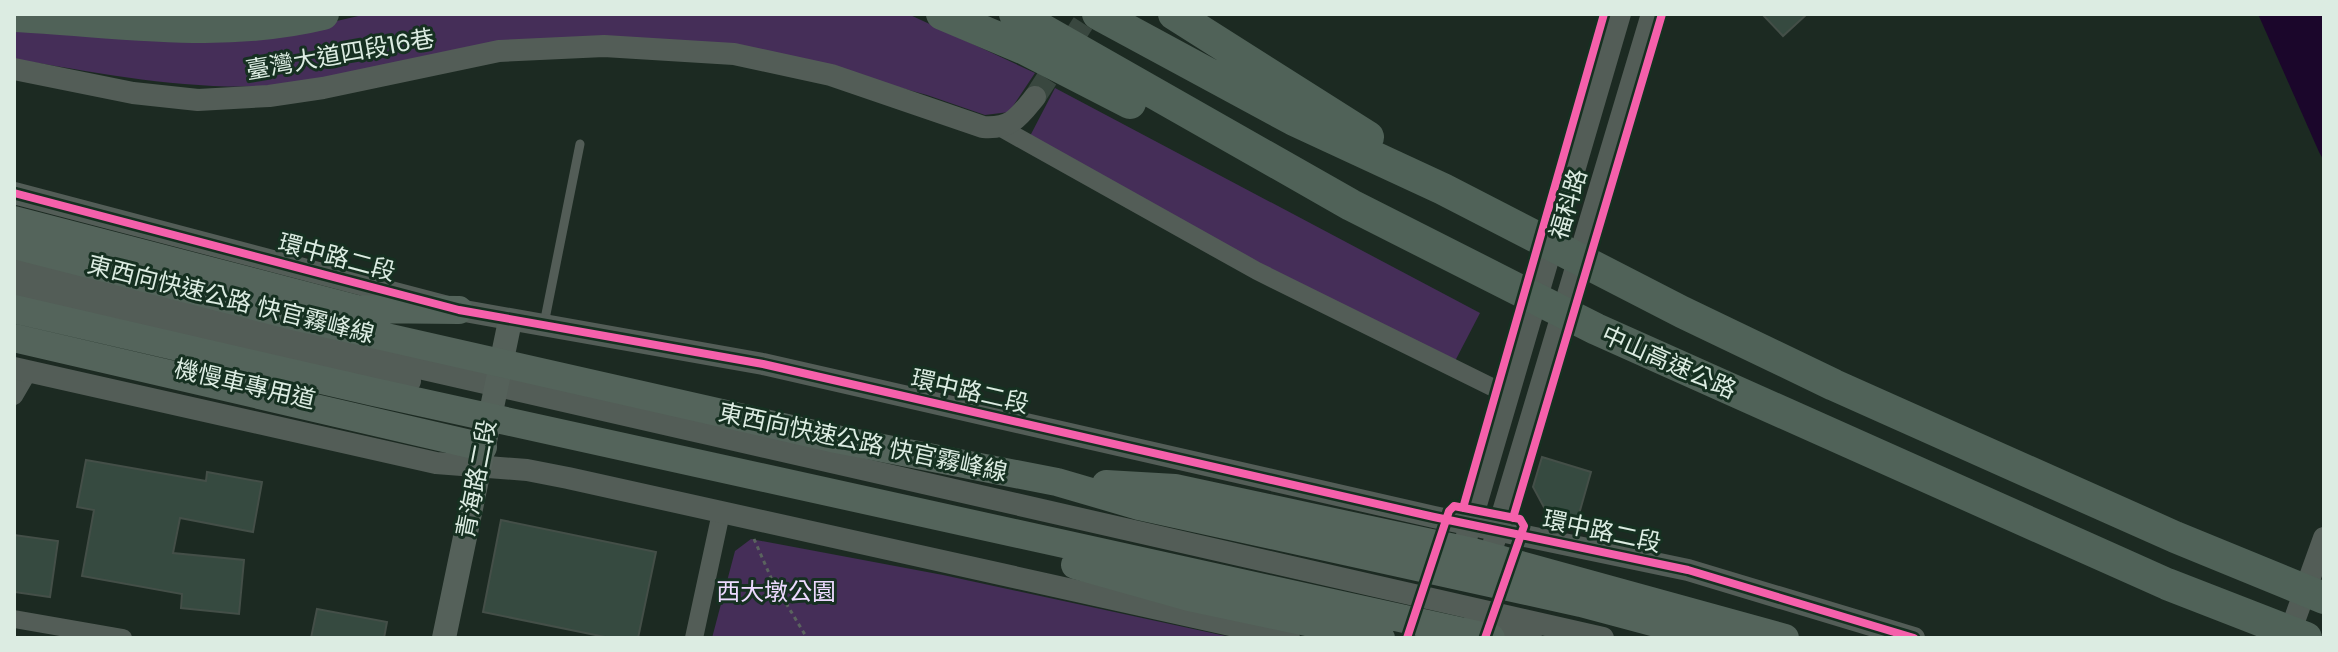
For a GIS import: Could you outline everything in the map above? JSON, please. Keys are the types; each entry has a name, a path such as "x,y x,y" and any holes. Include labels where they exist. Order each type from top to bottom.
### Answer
{"highway":[{"path":"14,16 189,28 246,27 323,14"},
{"path":"942,14 1025,49 1252,167 1351,205"},
{"name":"中山高速公路","path":"1015,14 1351,205 1596,329 2167,584 2306,638"},
{"name":"中山高速公路","path":"1098,14 1294,120 1443,189 1599,270 1834,385 2175,537 2324,598"},
{"path":"1174,14 1300,91 1443,189"},
{"path":"14,220 355,304 459,310"},
{"name":"東西向快速公路 快官霧峰線","path":"14,245 293,316 836,439 1057,482 1139,506 1581,603 1712,638"},
{"path":"14,309 907,510 1474,627"},
{"path":"14,338 278,398 475,459"},
{"path":"1057,482 1175,488 1473,552 1785,638"},
{"path":"907,510 1036,554 1189,597 1381,638"}],"main road":[{"name":"青海路二段","path":"444,638 475,459 510,321"}],"street":[{"name":"福科路","path":"1441,620 1620,14"},
{"name":"福科路","path":"1474,627 1498,530 1652,14"},
{"name":"臺灣大道四段16巷","path":"14,69 133,93 198,100 269,96 323,88 499,51 604,46 720,53 831,75 983,127 1003,129"},
{"path":"1035,97 1016,121 1003,129 1257,271 1506,394"},
{"name":"環中路二段","path":"14,193 459,310 763,364 1470,525 1688,570 1914,638"},
{"path":"14,269 494,392 1441,620 1531,638"},
{"path":"14,289 494,392"},
{"path":"14,396 21,370 436,463 475,459 1289,638"},
{"path":"694,638 721,513"},
{"path":"2288,638 2324,538"},
{"path":"14,619 123,638"},
{"path":"1474,627 1603,638"}],"lane":[{"path":"543,327 580,144"},
{"path":"14,208 355,304"},
{"name":"機慢車專用道","path":"319,421 404,440"},
{"path":"419,446 475,459"}],"path":[{"path":"751,532 772,580 807,638"}],"green space":[{"path":"367,14 908,14 1035,73 1009,112 985,115 927,95 763,50 692,41 236,87 172,83 14,59 14,23 328,23"},
{"path":"1055,88 1480,313 1454,363 1254,264 1029,138"},
{"name":"西大墩公園","path":"751,539 943,575 1235,638 712,638 735,551"}],"shaded area":[{"path":"2258,14 2324,14 2324,161 2319,152"}],"building":[{"path":"1762,14 1807,14 1783,36"},
{"path":"1542,457 1591,472 1577,521 1546,511 1533,487"},
{"path":"86,460 206,481 207,472 262,482 253,532 180,518 173,553 244,560 239,614 181,608 182,594 82,576 94,510 77,507"},
{"path":"501,520 656,552 638,638 610,638 483,612"},
{"path":"14,535 58,541 50,597 14,592"},
{"path":"317,609 387,622 384,638 311,638"}],"tunnel":[{"path":"1035,97 1089,14"}],"cycle path":[{"path":"1463,508 1604,14"},
{"path":"1513,518 1662,14"},
{"path":"14,193 459,310 763,364 1434,517 1688,570 1914,638"},
{"path":"1407,638 1449,511 1454,506 1520,519 1524,526 1485,638"}]}
